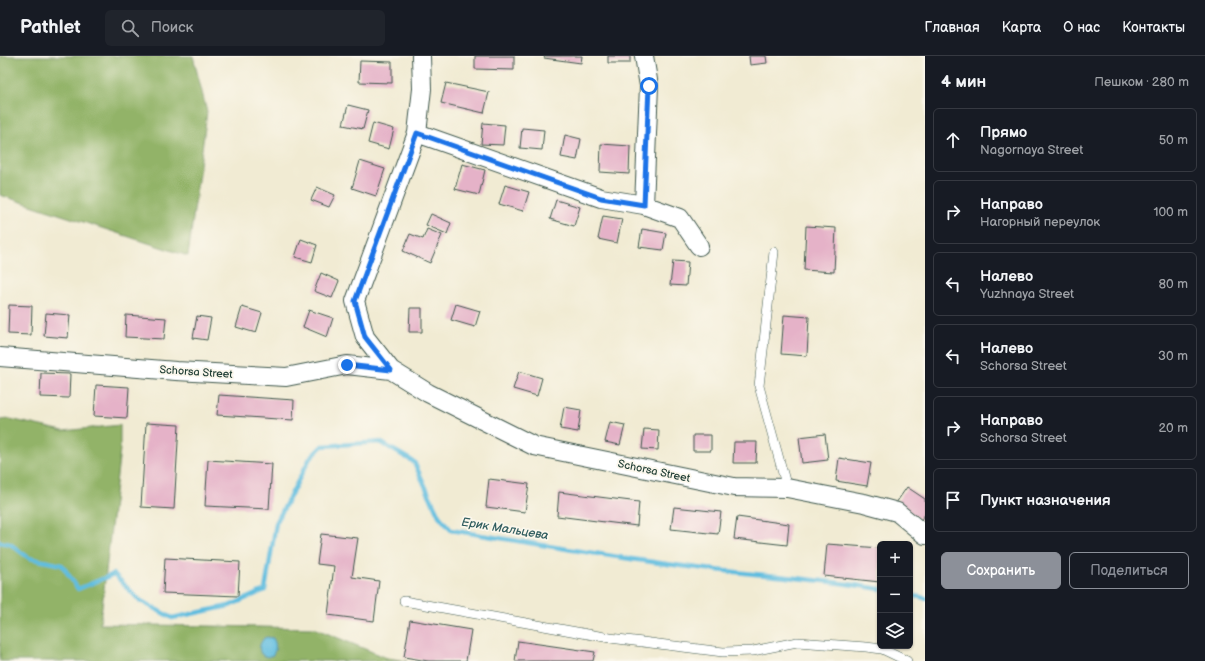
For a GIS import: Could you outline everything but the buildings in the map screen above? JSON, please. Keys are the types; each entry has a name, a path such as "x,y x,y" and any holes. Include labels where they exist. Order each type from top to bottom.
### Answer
{"street":[{"path":"421,56 422,89 417,133 601,198 644,205 680,218 699,246"},
{"path":"644,56 649,86 644,205"},
{"name":"Schorsa Street","path":"417,133 355,301 365,337 391,370 428,393 534,446 734,487 787,488 897,512 925,535"},
{"name":"Schorsa Street","path":"0,357 168,370 286,377 347,365 391,370"}],"lane":[{"path":"774,252 759,386 787,488"},
{"path":"404,601 610,638 723,652 753,651 797,642 882,649 906,661"}],"green space":[{"path":"0,56 193,56 207,112 188,256 0,195"},
{"path":"10,419 63,431 120,425 120,449 100,624 314,628 387,658 407,661 0,661 0,420"}],"water":[{"path":"264,638 273,638 276,647 273,655 267,657 261,654 260,648"}],"waterway":[{"name":"Ерик Мальцева","path":"0,542 10,544 29,558 62,565 78,589 114,574 139,600 172,618 229,606 265,590 276,523 310,458 322,446 380,442 414,462 439,516 451,530 660,563 833,582 877,588"},
{"name":"Ерик Мальцева","path":"913,596 925,598"}],"route":[{"path":"347,365 391,370 365,337 355,301 417,133 601,198 644,205 649,86"}]}
